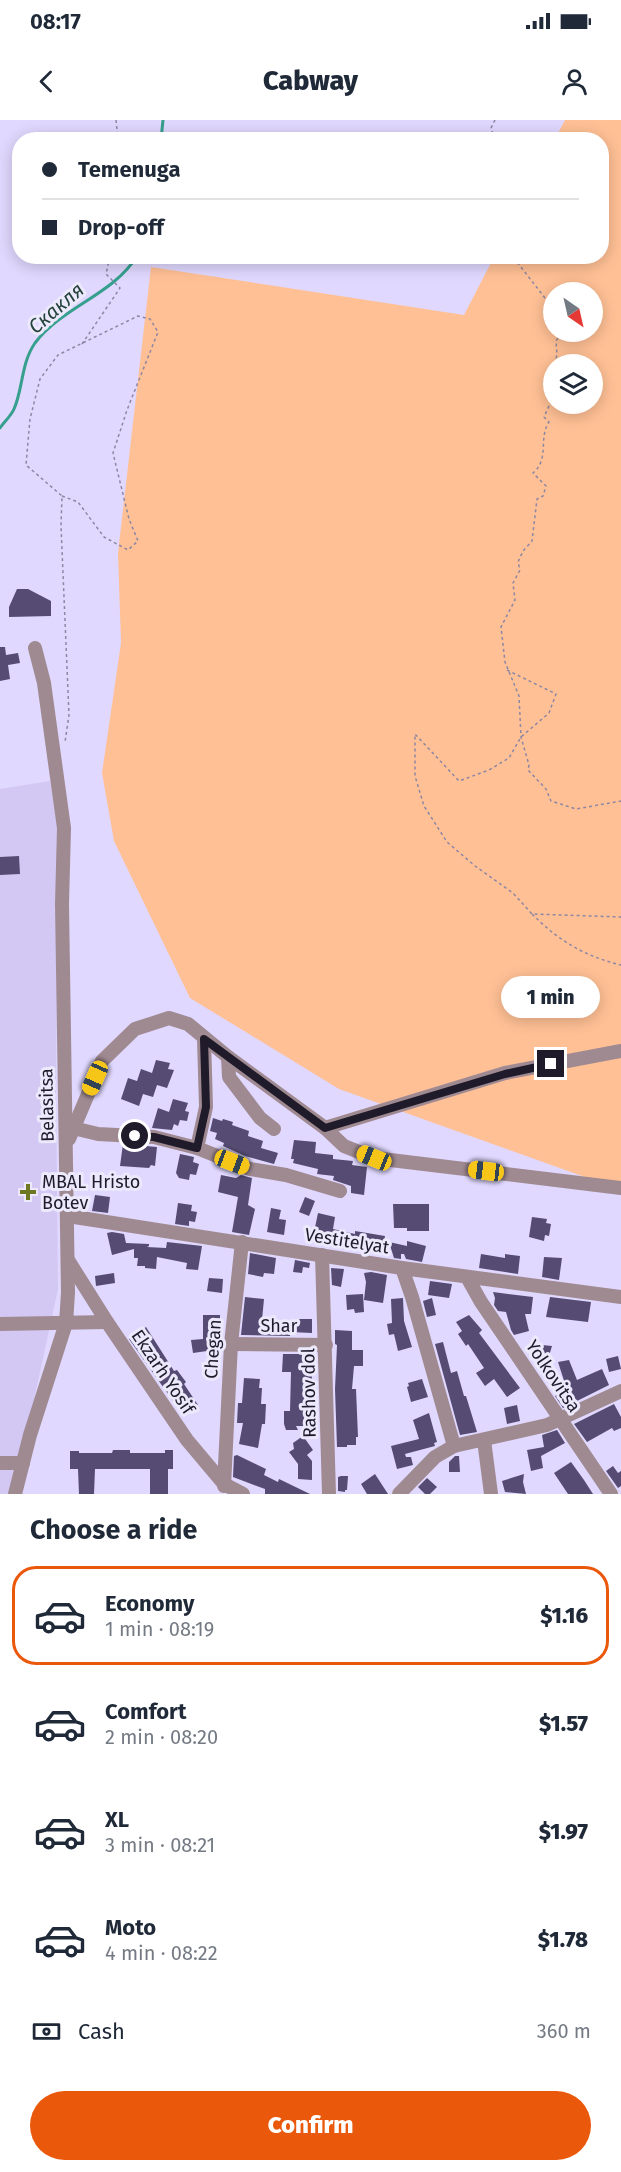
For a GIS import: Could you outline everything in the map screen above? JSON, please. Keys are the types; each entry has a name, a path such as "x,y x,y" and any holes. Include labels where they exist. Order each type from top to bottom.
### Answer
{"street":[{"name":"Belasitsa","path":"15,1494 66,1323 68,1216 62,904 64,828 44,683 35,648"},
{"path":"66,1147 102,1061 135,1029 169,1018 188,1023 228,1058 325,1128 344,1146 374,1158 621,1188"},
{"path":"197,1148 206,1107 204,1039"},
{"path":"325,1128 505,1074 621,1051"},
{"path":"228,1058 229,1077 260,1118 274,1129"},
{"path":"73,1128 98,1134 154,1137 197,1148 250,1169 286,1175 339,1191"},
{"name":"Vestitelyat","path":"68,1216 402,1268 621,1297"},
{"name":"Chegan","path":"224,1489 231,1344 242,1242"},
{"name":"Rashov dol","path":"322,1256 329,1494"},
{"name":"Ekzarh Yosif","path":"67,1258 107,1322 187,1440 224,1489 243,1494"},
{"path":"402,1268 454,1446"},
{"name":"Yolkovitsa","path":"467,1277 481,1302 611,1494"},
{"path":"0,1324 107,1322"},
{"name":"Shar","path":"231,1344 326,1345"},
{"path":"399,1494 435,1457 454,1446 547,1425 621,1391"},
{"path":"484,1440 491,1494"},
{"path":"0,1463 23,1463"}],"path":[{"path":"82,345 120,288 106,274 108,264"},
{"path":"519,264 543,295"},
{"path":"138,316 150,319 158,332 127,410 113,453 129,519 138,541 128,550 104,537 78,502 62,496 26,465 30,419 40,379 58,355 138,316"},
{"path":"545,414 544,417 549,422 545,428 544,454 538,468 533,473 546,486 543,496 537,499 532,542 523,551 518,562 519,570 513,583 515,600 501,627 507,670 519,696 521,737 529,765 528,770 546,789 550,801 576,809 621,801"},
{"path":"62,496 61,526 69,715 64,744"},
{"path":"507,670 556,694 549,713 521,737 509,758 489,770 459,780 415,734 415,776 424,806 447,842 475,867 513,893 552,934 595,958 621,964"},
{"path":"532,914 621,917"}],"shaded area":[{"path":"565,120 621,120 621,1190 339,1089 190,998 114,841 102,773 121,643 118,553 151,267 464,315 490,264 609,264 609,132 559,132"},
{"name":"MBAL Hristo Botev","path":"50,781 58,831 56,1094 58,1289 10,1494 0,1494 0,789"}],"building":[{"path":"17,589 28,589 51,601 51,616 9,617 9,607"},
{"path":"0,647 5,647 6,655 18,653 20,663 8,665 10,679 0,681"},
{"path":"19,856 20,874 0,875 0,857"},
{"path":"156,1060 170,1063 168,1069 174,1070 167,1088 157,1085 153,1097 143,1094 139,1106 121,1099 128,1078 137,1081 141,1069 152,1073"},
{"path":"173,1099 188,1103 185,1111 189,1112 187,1121 180,1120 178,1126 174,1124 172,1130 152,1128 158,1108 169,1112"},
{"path":"213,1118 233,1122 232,1125 249,1131 248,1136 263,1141 261,1148 278,1153 274,1164 245,1156 223,1146 224,1143 215,1139 217,1133 210,1131"},
{"path":"294,1140 316,1142 315,1153 333,1155 333,1159 353,1161 352,1165 367,1167 364,1195 351,1193 351,1186 333,1180 334,1176 317,1174 318,1169 293,1163 294,1159 291,1159"},
{"path":"123,1144 157,1147 155,1166 151,1165 149,1168 120,1166"},
{"path":"180,1154 194,1157 193,1162 199,1164 196,1175 190,1174 189,1180 179,1178 176,1173"},
{"path":"221,1175 236,1178 241,1175 252,1178 248,1205 255,1209 249,1235 232,1232 238,1197 218,1192"},
{"path":"95,1195 110,1197 108,1213 92,1211"},
{"path":"305,1197 315,1201 309,1216 299,1212"},
{"path":"178,1203 192,1205 191,1211 197,1212 195,1222 189,1221 189,1226 175,1224"},
{"path":"393,1204 429,1204 429,1231 407,1231 407,1228 394,1228"},
{"path":"271,1208 281,1210 279,1219 286,1220 284,1235 267,1232"},
{"path":"318,1213 335,1217 333,1229 355,1234 355,1231 385,1236 382,1252 373,1252 373,1247 347,1246 346,1249 312,1242"},
{"path":"532,1217 547,1219 546,1223 551,1224 549,1236 545,1235 544,1241 529,1237"},
{"path":"107,1233 124,1234 126,1243 149,1244 147,1247 166,1248 167,1242 202,1246 198,1270 186,1269 187,1263 157,1257 156,1269 137,1266 138,1258 134,1258 134,1249 112,1255"},
{"path":"407,1241 426,1246 422,1262 406,1259 404,1254 401,1254 401,1259 394,1258 389,1242 407,1246"},
{"path":"250,1253 276,1258 274,1274 264,1273 263,1277 248,1274"},
{"path":"481,1254 505,1258 505,1254 520,1256 518,1274 479,1268"},
{"path":"544,1257 562,1258 559,1280 542,1277"},
{"path":"295,1260 310,1263 309,1268 303,1267 302,1273 293,1272"},
{"path":"331,1268 344,1269 341,1287 332,1285"},
{"path":"114,1273 115,1283 96,1286 95,1276"},
{"path":"364,1273 387,1275 383,1303 364,1300 366,1282"},
{"path":"209,1278 223,1279 222,1293 207,1291"},
{"path":"430,1281 452,1284 449,1298 428,1295"},
{"path":"493,1292 533,1297 531,1314 525,1314 529,1331 514,1335 506,1312 498,1311 494,1305"},
{"path":"363,1294 364,1312 355,1313 354,1309 347,1310 346,1295"},
{"path":"245,1297 264,1299 262,1320 297,1322 297,1319 312,1319 312,1333 290,1332 290,1336 241,1335"},
{"path":"550,1297 591,1302 588,1322 546,1317"},
{"path":"403,1298 404,1321 412,1347 398,1351 394,1334 389,1335 387,1324 392,1323 391,1299"},
{"path":"432,1298 436,1315 427,1317 423,1301"},
{"path":"203,1315 220,1315 220,1334 212,1334 214,1350 193,1353 191,1340 203,1339"},
{"path":"469,1315 482,1330 479,1333 520,1388 507,1397 494,1379 485,1386 476,1373 484,1368 468,1344 466,1346 458,1334 462,1331 456,1322"},
{"path":"146,1327 174,1371 177,1370 186,1382 184,1384 198,1405 183,1415 129,1339"},
{"path":"335,1330 352,1331 352,1350 363,1350 363,1366 354,1366 352,1389 356,1389 358,1437 356,1437 356,1445 347,1445 347,1447 337,1447"},
{"path":"443,1342 451,1373 457,1371 477,1432 460,1435 435,1344"},
{"path":"542,1345 552,1346 549,1356 539,1362"},
{"path":"283,1354 301,1354 312,1369 311,1426 296,1426 298,1430 286,1430 284,1424 284,1411 290,1411 291,1372 282,1372"},
{"path":"618,1356 621,1369 609,1372 606,1359"},
{"path":"569,1360 577,1380 602,1369 609,1385 563,1408 555,1396 567,1390 558,1362"},
{"path":"244,1378 260,1379 261,1404 266,1404 265,1424 262,1424 258,1448 239,1444 243,1423 237,1423 238,1403 242,1403"},
{"path":"422,1379 428,1397 411,1402 408,1383"},
{"path":"614,1404 621,1417 621,1428 614,1431 612,1428 587,1442 574,1424"},
{"path":"517,1405 520,1421 507,1424 504,1408"},
{"path":"429,1413 437,1442 434,1443 435,1446 405,1454 406,1457 411,1457 413,1465 397,1469 391,1446 419,1439 413,1420"},
{"path":"557,1430 565,1443 541,1456 543,1468 531,1471 527,1450 544,1447 542,1435"},
{"path":"303,1436 313,1450 307,1455 312,1461 312,1480 298,1479 298,1464 289,1452 294,1449 293,1443"},
{"path":"113,1450 130,1450 130,1453 165,1453 165,1450 173,1450 173,1469 168,1469 168,1494 150,1494 150,1469 95,1469 94,1494 79,1494 78,1469 70,1469 70,1451 112,1453"},
{"path":"237,1455 266,1469 264,1475 278,1482 279,1479 310,1494 265,1494 265,1489 233,1477 234,1456"},
{"path":"455,1456 459,1456 460,1472 449,1472 449,1462"},
{"path":"571,1462 593,1494 568,1494 554,1473"},
{"path":"613,1466 618,1473 621,1471 621,1486 618,1488 606,1471"},
{"path":"375,1474 388,1494 367,1494 361,1484"},
{"path":"524,1474 526,1494 505,1492 502,1481"},
{"path":"348,1476 345,1492 338,1491 338,1477"},
{"path":"427,1478 437,1487 430,1494 425,1494 418,1487"}],"waterway":[{"name":"Скакля","path":"162,132 163,120"},
{"name":"Скакля","path":"0,428 14,409 27,359 35,343 59,320 115,281 131,264"}],"place":[{"name":"MBAL Hristo Botev","path":"28,1192"}],"route":[{"path":"135,1136 154,1137 197,1148 206,1107 204,1039 325,1128 505,1074 551,1064"}]}
